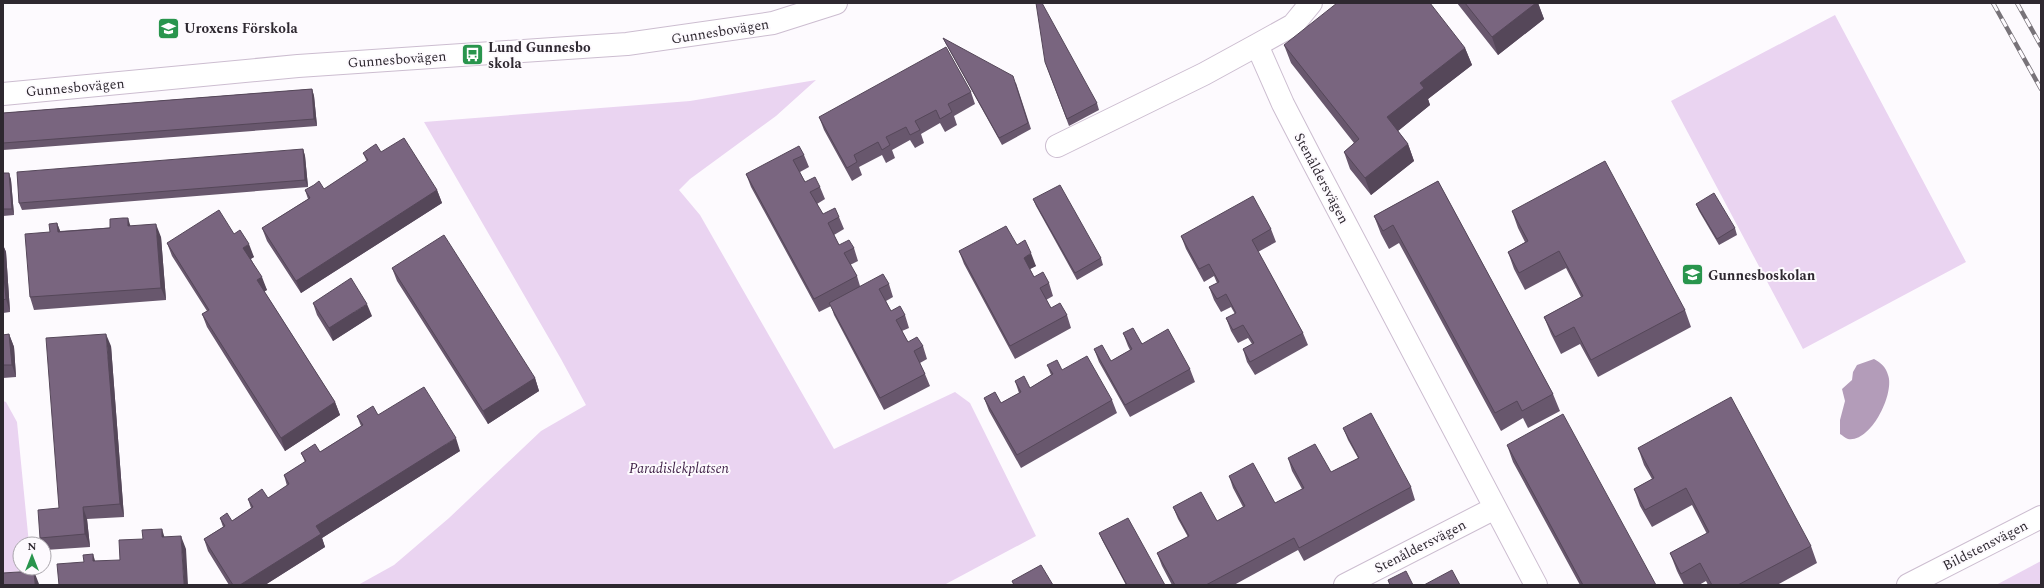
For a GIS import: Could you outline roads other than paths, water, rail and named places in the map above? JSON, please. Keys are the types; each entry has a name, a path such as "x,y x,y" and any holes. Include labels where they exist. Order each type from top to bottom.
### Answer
{"street":[{"name":"Gunnesbovägen","path":"3,94 298,66 627,44 773,23 836,3"},
{"path":"1057,146 1204,74 1293,25 1311,3"},
{"name":"Stenåldersvägen","path":"1257,45 1283,104 1309,156 1536,585"},
{"name":"Stenåldersvägen","path":"1345,585 1495,508"},
{"name":"Bildstensvägen","path":"1908,585 2041,517"}],"railway":[{"path":"1993,3 2041,89"},
{"path":"2017,3 2041,46"}],"place":[{"name":"Uroxens Förskola","path":"169,28"},
{"name":"Lund Gunnesbo skola","path":"472,55"},
{"name":"Gunnesboskolan","path":"1693,275"}],"park label":[{"name":"Paradislekplatsen","path":"679,468"}]}
